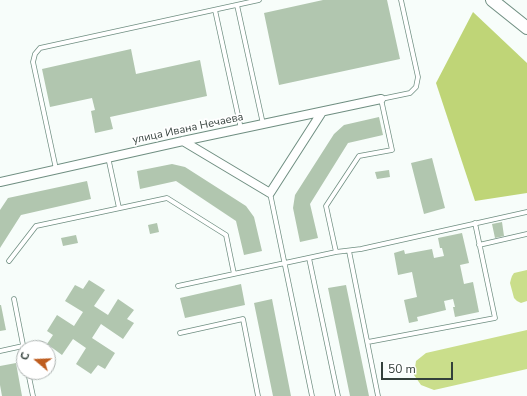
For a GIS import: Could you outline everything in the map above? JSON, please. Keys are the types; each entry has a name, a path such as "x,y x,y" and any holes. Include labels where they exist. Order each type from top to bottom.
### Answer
{"main road":[{"path":"492,0 527,28"}],"street":[{"name":"улица Ивана Нечаева","path":"0,182 381,99"},
{"path":"183,141 270,193 322,112"}],"lane":[{"path":"56,169 33,62 35,54 40,48 259,0"},
{"path":"336,252 326,206 359,156 392,150 381,99 410,93 416,87 418,78 401,0"},
{"path":"237,5 263,124"},
{"path":"215,10 241,129"},
{"path":"108,158 119,208"},
{"path":"270,193 312,396"},
{"path":"9,261 36,226 167,198 226,235 234,274"},
{"path":"178,286 336,252 349,251 527,212"},
{"path":"368,342 495,318 475,223"},
{"path":"479,245 527,234"},
{"path":"349,251 378,396"},
{"path":"309,258 338,396"},
{"path":"14,299 22,340"},
{"path":"180,333 243,319 258,396"},
{"path":"0,350 16,349"},
{"path":"30,380 33,396"}],"green space":[{"path":"473,12 527,63 527,193 475,201 436,83"},
{"path":"527,270 527,301 521,303 514,298 510,283 514,273"},
{"path":"527,330 527,369 434,390 421,385 414,375 416,361 426,353"}],"building":[{"path":"323,0 387,0 400,59 279,85 264,13"},
{"path":"131,49 136,74 200,60 207,96 110,117 113,129 95,133 91,111 95,110 92,98 50,107 42,69"},
{"path":"379,117 383,135 348,143 310,204 318,238 300,242 293,208 295,195 334,134 344,125"},
{"path":"432,158 445,208 424,214 411,163"},
{"path":"172,164 185,167 246,206 254,217 262,251 244,255 236,221 176,181 140,189 137,171"},
{"path":"389,170 390,177 377,179 375,172"},
{"path":"87,181 91,199 21,215 0,248 0,210 8,198"},
{"path":"502,222 504,236 495,238 492,224"},
{"path":"157,223 159,232 150,234 148,225"},
{"path":"462,233 469,263 460,265 464,284 473,282 479,312 455,317 453,299 444,301 446,310 417,317 418,321 409,323 404,300 417,297 412,272 398,275 394,253 404,250 405,254 432,249 434,258 444,256 442,248 440,248 438,238"},
{"path":"76,235 78,243 63,246 61,238"},
{"path":"89,280 105,290 94,306 108,315 118,299 134,310 127,319 134,323 123,339 101,324 92,338 115,353 105,369 98,365 91,374 76,364 86,348 73,339 62,355 56,351 56,340 50,340 53,335 47,331 57,315 74,326 83,312 65,301 75,285 83,289"},
{"path":"241,284 245,305 185,318 180,298"},
{"path":"346,285 369,396 350,396 328,288"},
{"path":"272,299 291,396 273,396 254,303"},
{"path":"0,305 6,330 0,331"},
{"path":"16,363 16,380 19,380 22,396 2,396 0,385 0,366"}]}
